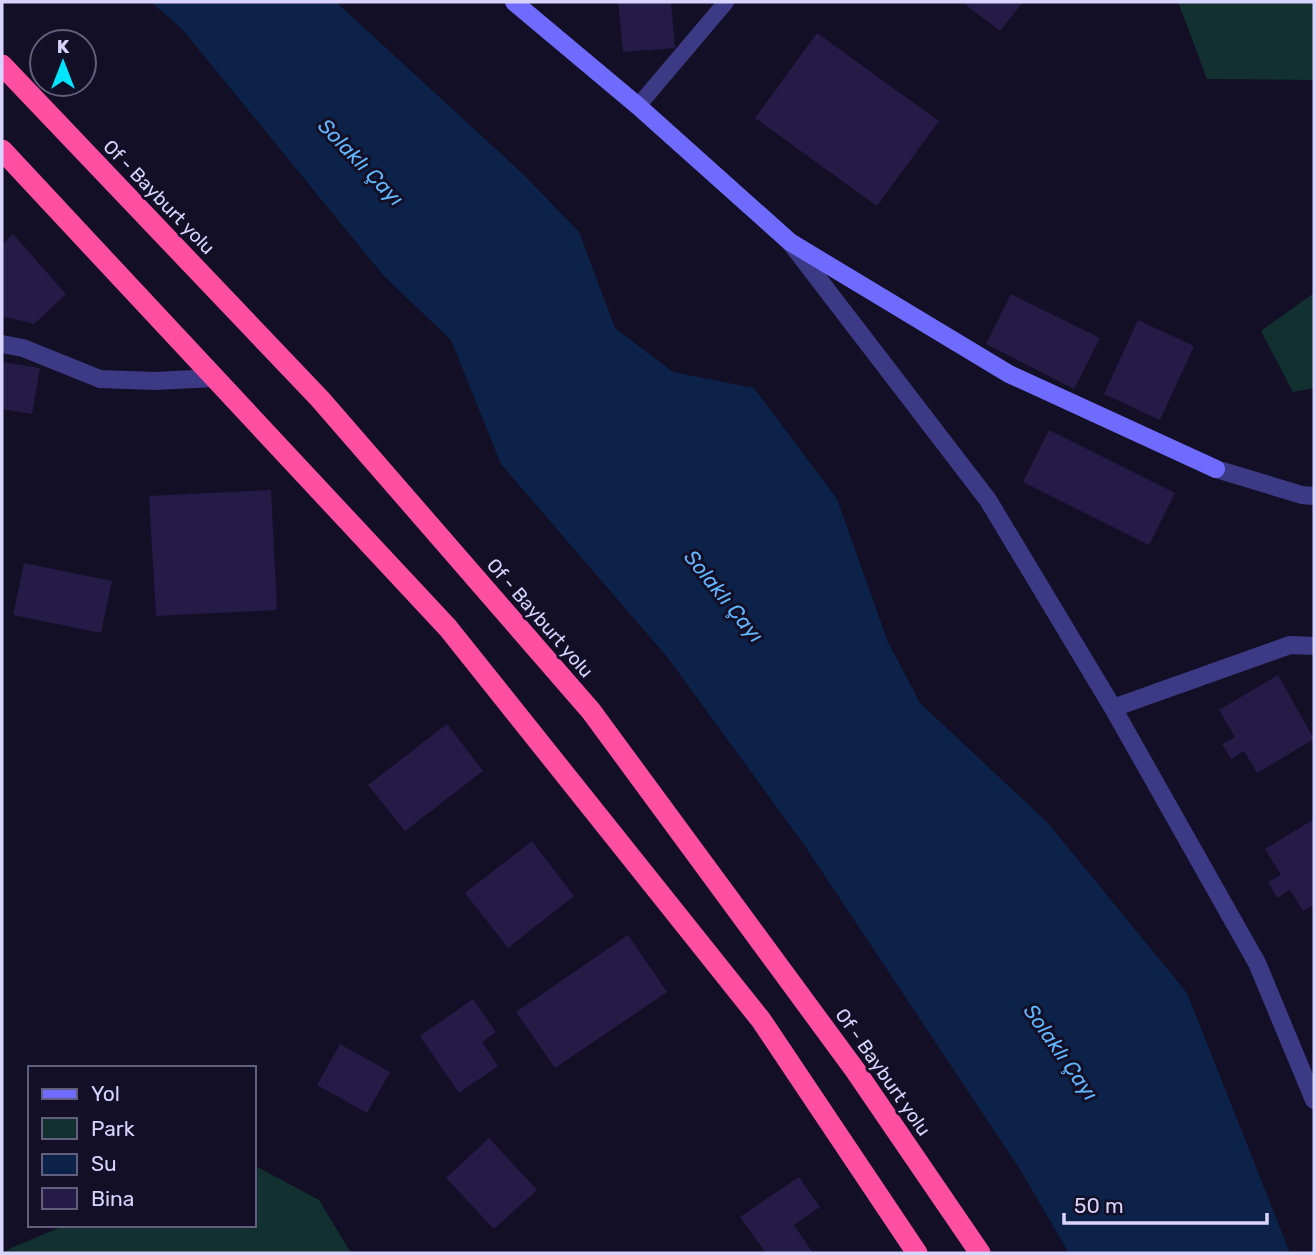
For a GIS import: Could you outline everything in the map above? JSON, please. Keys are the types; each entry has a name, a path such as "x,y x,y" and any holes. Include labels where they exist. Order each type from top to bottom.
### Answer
{"highway":[{"name":"Of - Bayburt yolu","path":"2,65 320,398 590,711 855,1070 980,1253"},
{"path":"2,150 447,628 761,1020 917,1253"}],"street":[{"path":"514,2 638,106 790,242 988,500 1113,708 1257,963 1314,1100"},
{"path":"790,242 1009,374 1216,469 1302,495 1314,496"},
{"path":"2,344 23,348 100,379 155,381 214,378"},
{"path":"1113,708 1290,645 1314,646"}],"lane":[{"path":"638,106 726,2"}],"green space":[{"path":"1178,2 1314,2 1314,80 1207,79"},
{"path":"1314,293 1314,388 1293,392 1261,331"},
{"path":"256,1166 319,1200 351,1253 4,1253 61,1227 256,1227"}],"water":[{"name":"Solaklı Çayı","path":"151,2 336,2 524,175 579,232 615,328 673,372 754,388 837,499 888,642 920,703 1048,823 1187,993 1290,1253 1069,1253 1021,1171 805,846 668,658 501,464 451,340 383,275 182,29"}],"building":[{"path":"618,2 671,2 675,48 623,52"},
{"path":"962,2 1023,2 1000,31"},
{"path":"817,33 939,121 877,206 755,118"},
{"path":"13,234 66,294 34,324 2,316 2,245"},
{"path":"1011,294 1100,338 1074,389 986,344"},
{"path":"1138,320 1194,346 1160,420 1104,394"},
{"path":"2,362 40,368 32,414 2,409"},
{"path":"1049,430 1175,493 1149,545 1023,482"},
{"path":"271,490 277,610 156,616 149,496"},
{"path":"24,563 112,581 101,633 13,615"},
{"path":"1278,675 1314,739 1257,773 1244,751 1231,759 1222,744 1235,737 1219,710"},
{"path":"447,724 483,771 405,831 368,785"},
{"path":"1314,819 1314,905 1303,911 1290,890 1277,898 1268,882 1281,875 1265,849"},
{"path":"532,841 574,896 508,948 465,893"},
{"path":"628,935 667,992 555,1068 516,1012"},
{"path":"473,999 496,1032 482,1042 498,1066 459,1093 420,1036"},
{"path":"340,1044 390,1072 367,1113 317,1085"},
{"path":"489,1138 537,1190 494,1229 446,1178"},
{"path":"799,1177 820,1207 794,1225 813,1253 766,1253 740,1217"}]}
